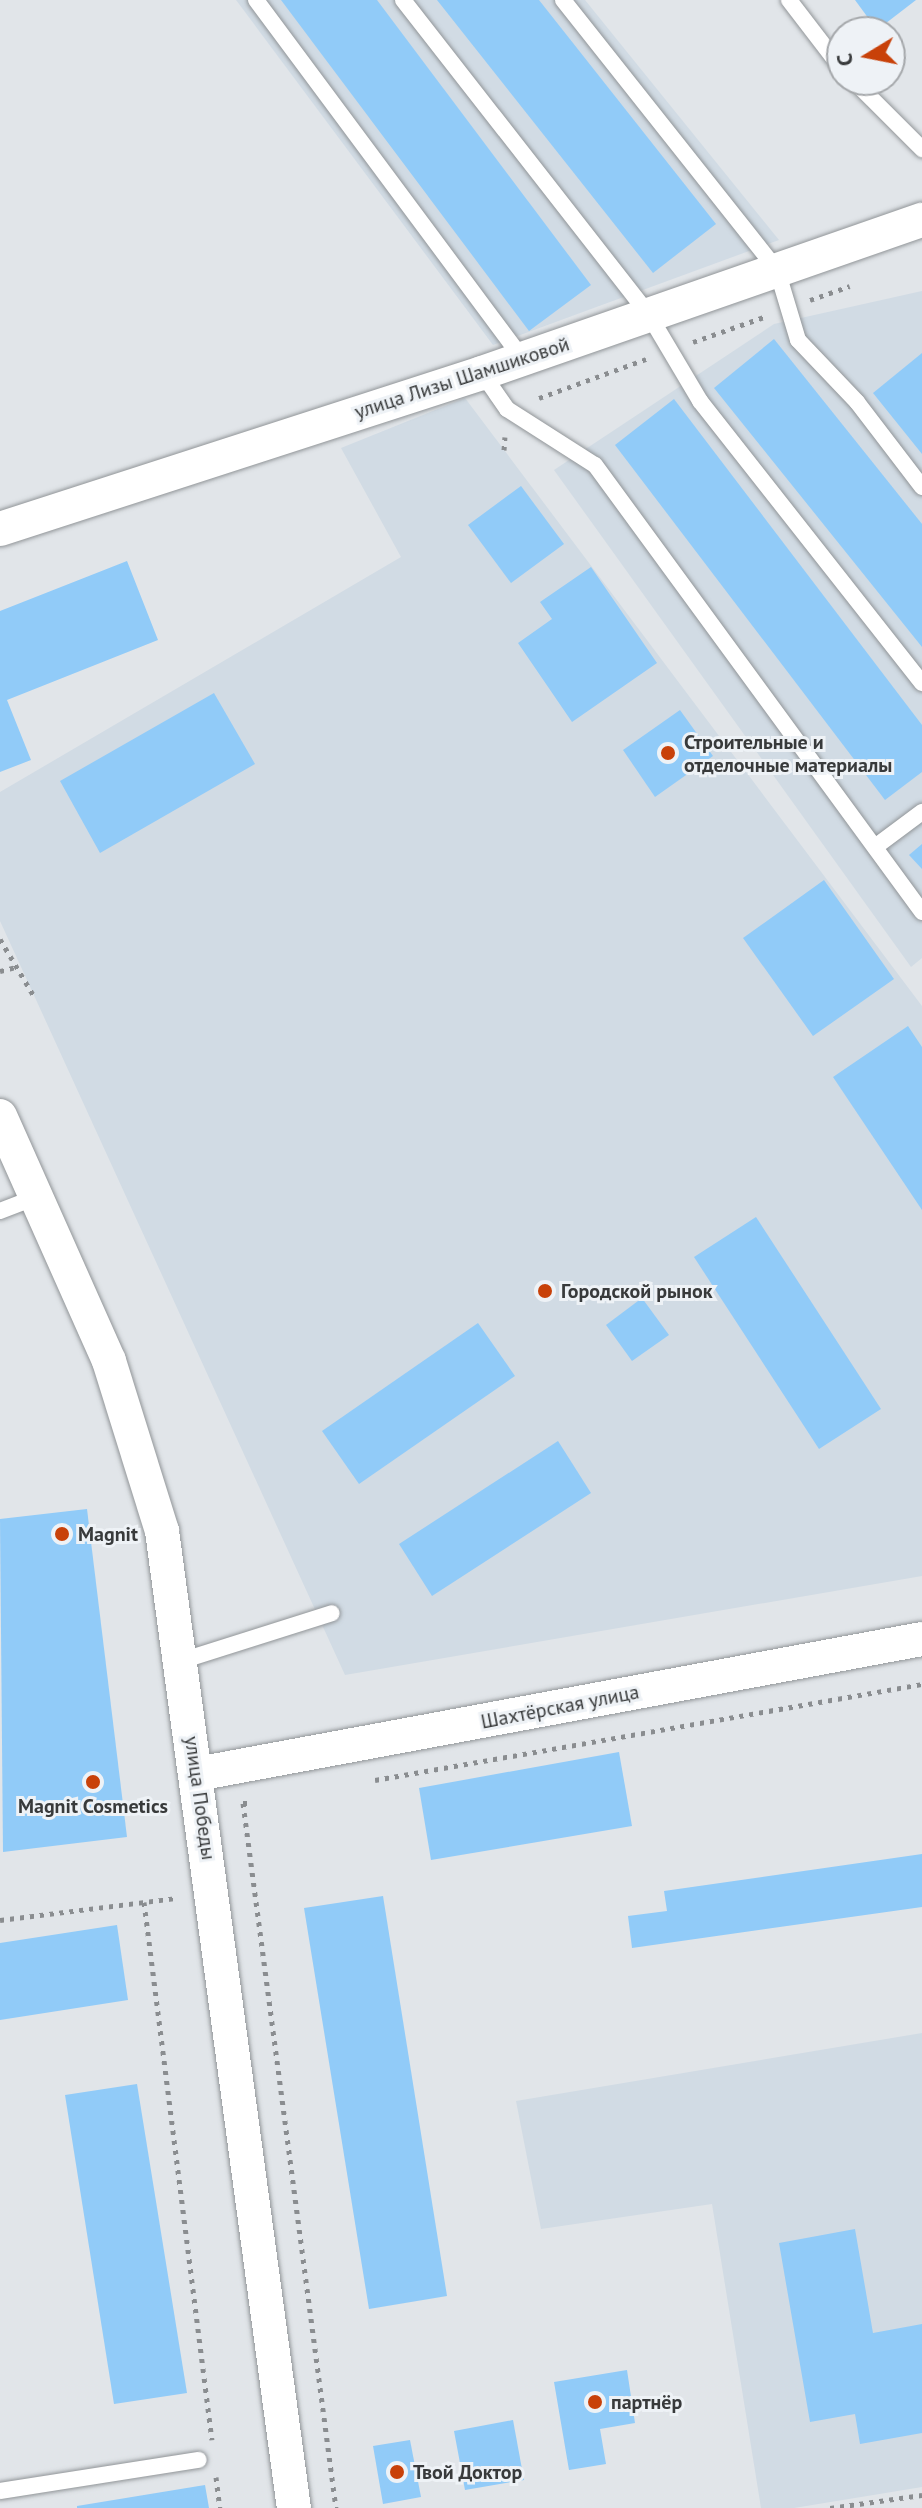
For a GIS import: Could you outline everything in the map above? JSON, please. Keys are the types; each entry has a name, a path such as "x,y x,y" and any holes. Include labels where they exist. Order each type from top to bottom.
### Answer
{"street":[{"name":"улица Лизы Шамшиковой","path":"0,529 482,373 922,220"},
{"name":"улица Победы","path":"0,1116 109,1361 162,1531 294,2508"},
{"name":"Шахтёрская улица","path":"197,1774 922,1639"}],"lane":[{"path":"256,0 523,359"},
{"path":"403,0 649,315 700,401 922,683"},
{"path":"563,0 777,270 798,340 857,402 922,487"},
{"path":"789,0 826,48"},
{"path":"869,96 922,149"},
{"path":"482,373 507,409 595,465 922,912"},
{"path":"875,847 922,812"},
{"path":"0,1211 36,1197"},
{"path":"181,1661 332,1613"},
{"path":"0,2491 207,2461"}],"path":[{"path":"507,409 863,281"},
{"path":"0,939 35,998"},
{"path":"0,971 16,967"},
{"path":"367,1782 922,1684"},
{"path":"259,1801 243,1803 336,2508"},
{"path":"0,1920 213,1894"},
{"path":"144,1902 212,2446"},
{"path":"207,2461 220,2508"},
{"path":"830,2508 922,2495"}],"shaded area":[{"path":"236,0 585,0 779,240 493,345"},
{"path":"922,291 922,958 911,967 554,470 774,324"},
{"name":"Городской рынок","path":"465,398 922,1006 922,1576 345,1675 0,921 0,792 401,557 341,448"},
{"path":"922,2033 922,2487 794,2508 761,2508 712,2204 541,2229 516,2101"}],"building":[{"path":"281,0 377,0 591,285 529,331"},
{"path":"437,0 539,0 716,224 653,273"},
{"path":"855,0 916,0 895,16 867,16"},
{"path":"774,339 922,524 922,647 714,388"},
{"path":"922,353 922,454 873,393"},
{"path":"674,399 922,725 922,772 885,800 615,445"},
{"path":"521,486 564,544 511,583 468,525"},
{"path":"127,561 158,640 7,700 31,760 0,772 0,611"},
{"path":"591,567 657,663 572,722 518,643 552,619 540,602"},
{"path":"214,693 255,764 100,853 60,781"},
{"name":"Строительные и отделочные материалы","path":"680,710 713,756 655,797 623,750"},
{"path":"922,844 922,869 909,855"},
{"path":"824,880 894,979 813,1036 743,938"},
{"path":"908,1026 922,1047 922,1210 833,1077"},
{"path":"756,1217 881,1409 819,1449 694,1257"},
{"path":"642,1298 669,1335 632,1361 606,1325"},
{"path":"478,1323 515,1376 359,1484 322,1431"},
{"path":"558,1441 591,1493 432,1596 399,1544"},
{"path":"87,1509 127,1837 3,1852 0,1519"},
{"path":"619,1752 632,1826 431,1860 419,1788"},
{"path":"922,1854 922,1907 632,1948 628,1916 667,1911 664,1891"},
{"path":"383,1896 447,2296 369,2309 304,1908"},
{"path":"117,1925 128,2000 0,2020 0,1943"},
{"path":"137,2084 187,2393 114,2404 65,2095"},
{"path":"855,2229 873,2333 922,2324 922,2433 860,2444 855,2414 810,2422 779,2243"},
{"name":"партнёр","path":"627,2370 635,2423 600,2429 606,2464 569,2470 554,2382"},
{"path":"513,2420 524,2480 465,2490 454,2431"},
{"name":"Твой Доктор","path":"410,2440 421,2497 383,2504 373,2446"},
{"path":"205,2485 209,2508 77,2508 77,2506"}],"place":[{"name":"Строительные и отделочные материалы","path":"668,753"},
{"name":"Городской рынок","path":"545,1291"},
{"name":"Magnit","path":"62,1534"},
{"name":"Magnit Cosmetics","path":"93,1782"},
{"name":"партнёр","path":"595,2402"},
{"name":"Твой Доктор","path":"397,2472"}]}
